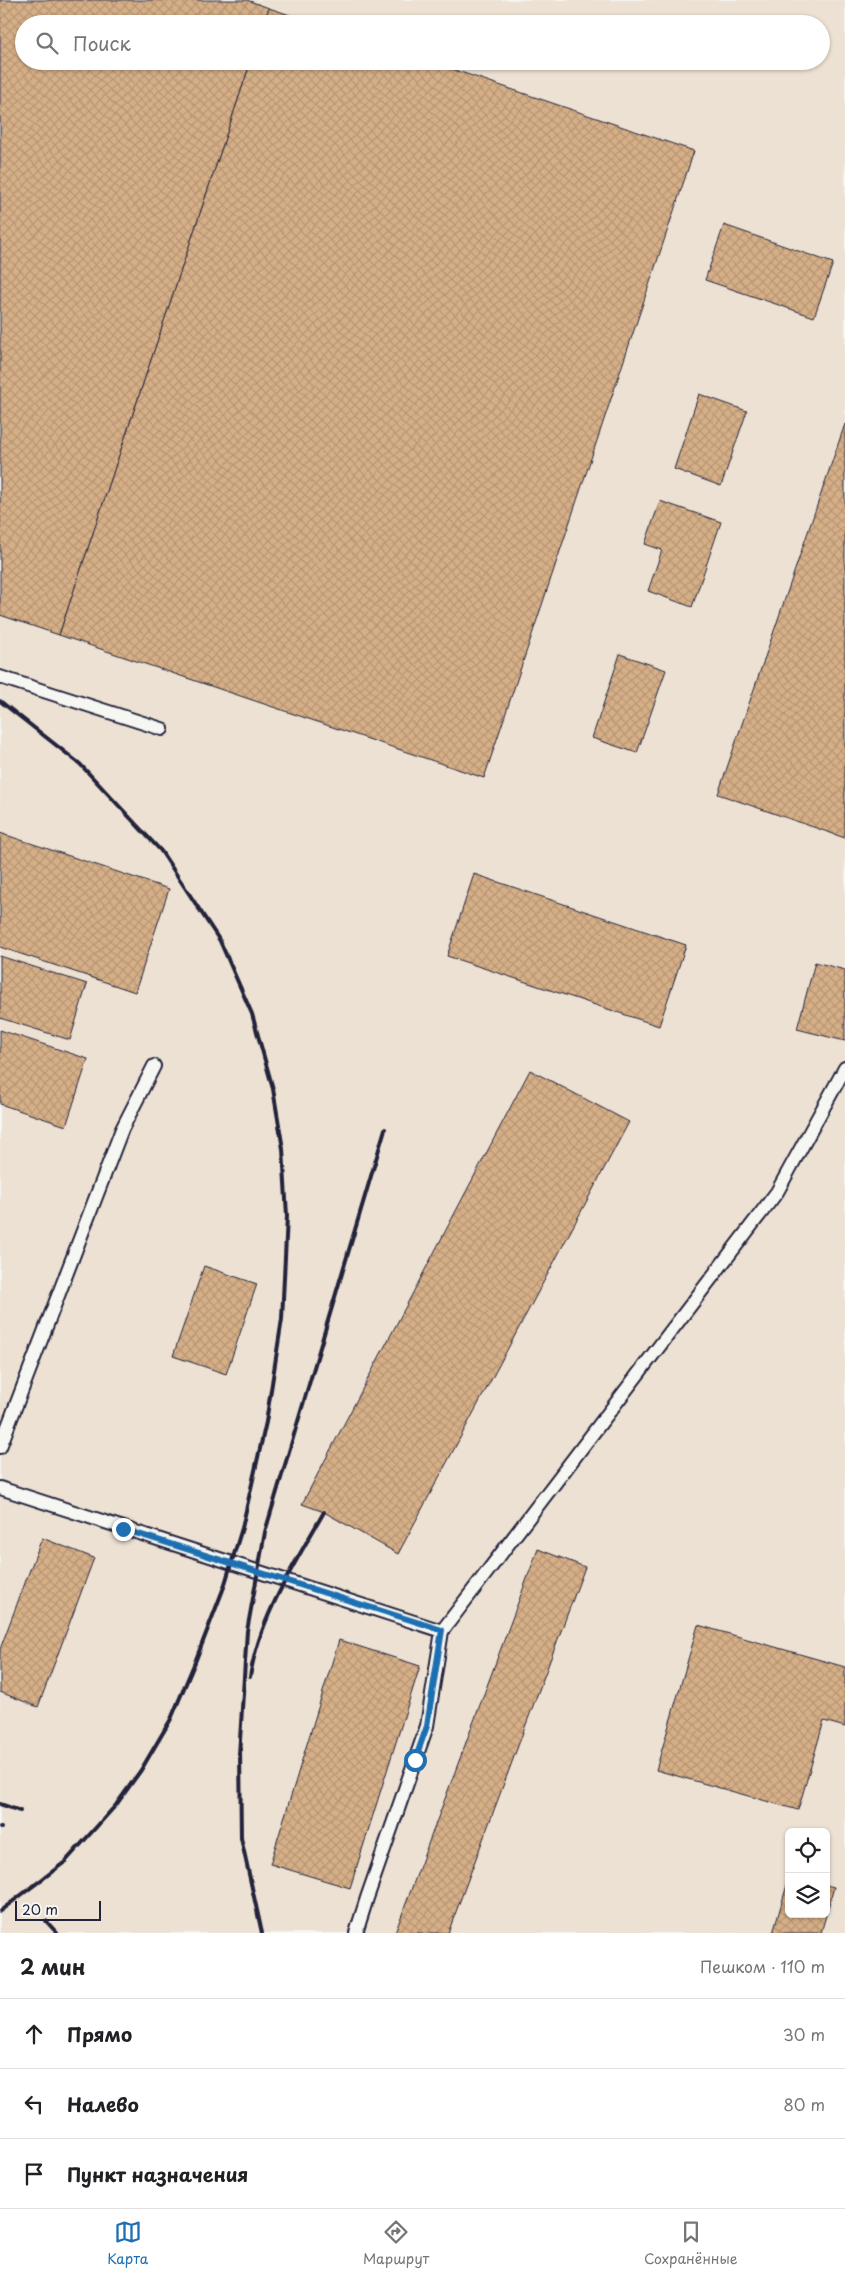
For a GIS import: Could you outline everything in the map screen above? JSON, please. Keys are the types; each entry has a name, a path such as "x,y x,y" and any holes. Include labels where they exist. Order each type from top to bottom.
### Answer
{"lane":[{"path":"0,677 162,729"},
{"path":"0,1447 122,1129 154,1066"},
{"path":"356,1933 366,1898 427,1726 442,1630 776,1192 845,1068"},
{"path":"0,1488 442,1630"}],"shaded area":[{"path":"0,0 845,0 845,1933 0,1933"}],"building":[{"path":"0,0 247,0 269,8 266,15 15,15 15,70 248,70 59,635 0,615"},
{"path":"269,8 290,15 266,15"},
{"path":"248,70 455,70 694,151 484,778 59,635"},
{"path":"724,225 833,263 814,317 705,280"},
{"path":"699,394 747,411 721,486 674,469"},
{"path":"845,424 845,838 718,794"},
{"path":"660,501 721,522 692,607 648,591 662,550 645,544"},
{"path":"620,654 666,670 637,753 592,738"},
{"path":"0,833 169,889 135,992 0,947"},
{"path":"474,874 686,945 659,1026 447,956"},
{"path":"0,956 87,984 70,1040 0,1018"},
{"path":"815,962 845,970 845,1041 797,1029"},
{"path":"0,1030 88,1059 66,1126 0,1104"},
{"path":"530,1070 629,1122 398,1554 324,1512 302,1504"},
{"path":"204,1266 257,1284 226,1374 173,1356"},
{"path":"42,1538 94,1558 38,1707 0,1692 0,1649"},
{"path":"538,1549 585,1567 448,1933 395,1933"},
{"path":"698,1625 845,1667 845,1727 824,1721 798,1810 656,1770"},
{"path":"339,1640 420,1666 350,1888 270,1864"},
{"path":"830,1886 834,1887 830,1901"},
{"path":"785,1892 785,1918 825,1918 821,1933 773,1933"}],"railway":[{"path":"0,701 80,764 161,851 220,941 252,1014 273,1089 283,1149 287,1216 282,1319 266,1422 242,1528 224,1587 195,1662 171,1719 141,1770 116,1805 65,1862 0,1911"},
{"path":"239,1755 247,1631 265,1532 385,1129"},
{"path":"250,1677 261,1634 270,1612 290,1571 324,1512"},
{"path":"240,1749 241,1838 262,1933"},
{"path":"0,1804 20,1811"},
{"path":"46,1921 57,1933"}],"route":[{"path":"123,1529 442,1630 427,1726 415,1760"}]}
